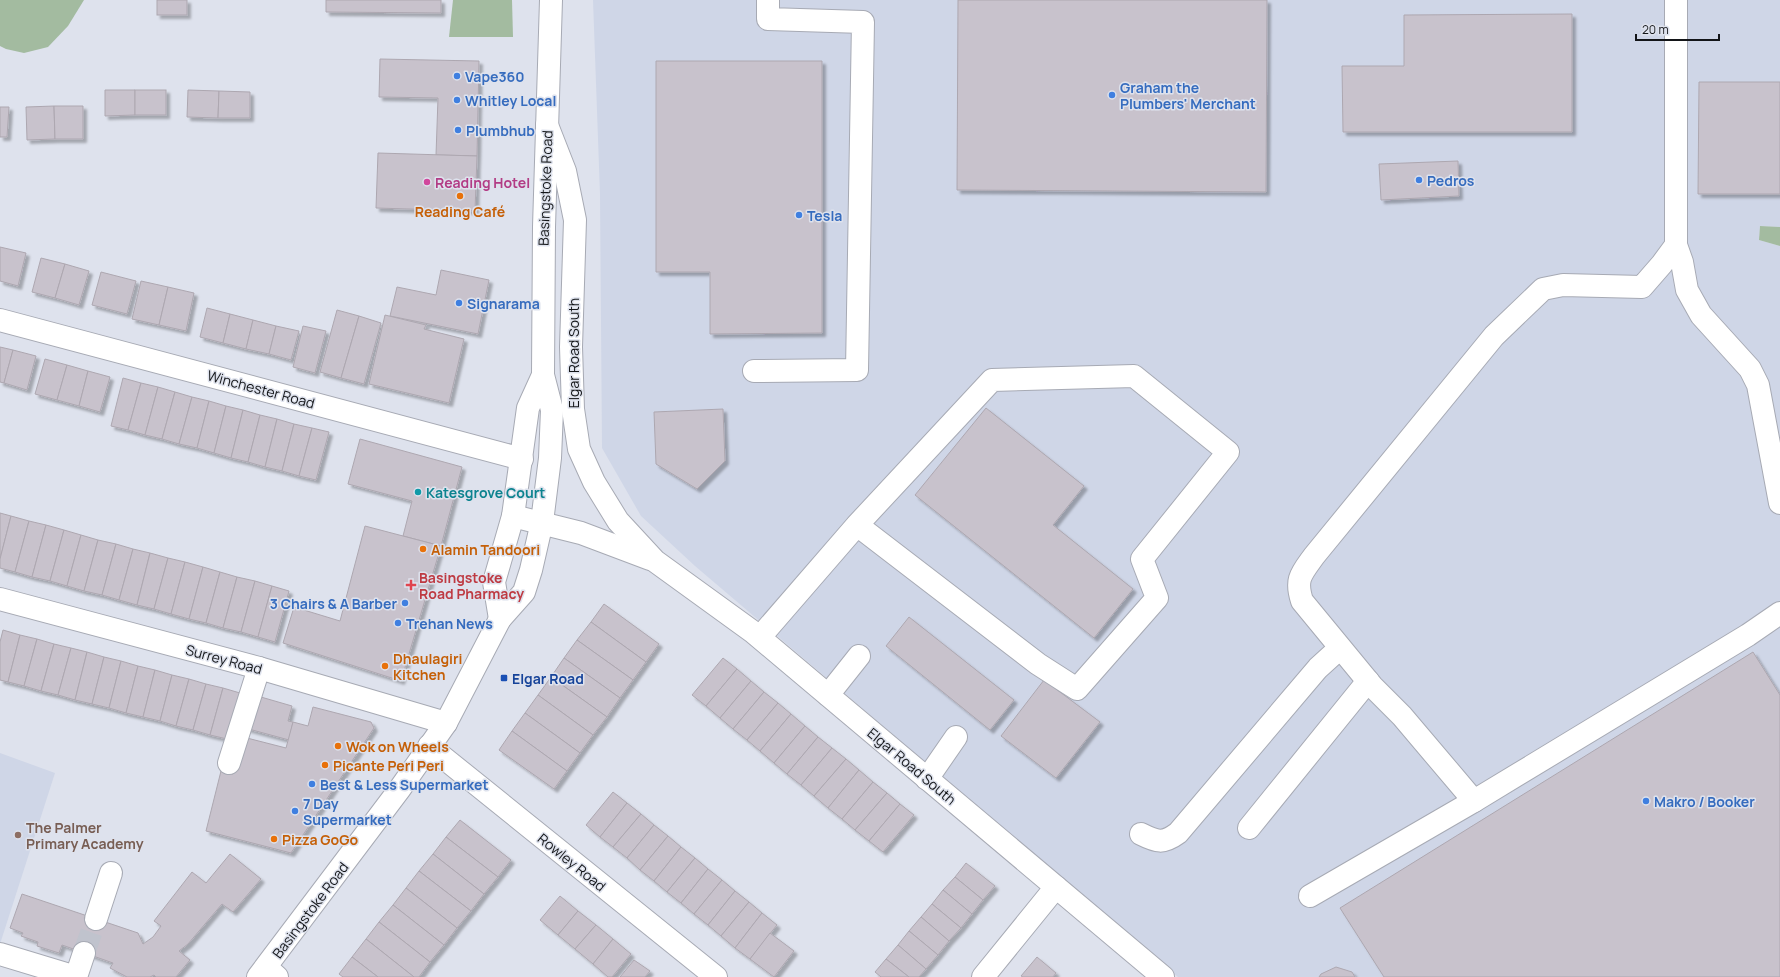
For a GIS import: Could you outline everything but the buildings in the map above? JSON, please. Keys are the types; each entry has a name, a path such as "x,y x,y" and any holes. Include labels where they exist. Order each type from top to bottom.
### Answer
{"street":[{"name":"Basingstoke Road","path":"267,974 446,723 500,619 524,592 531,570 542,522 550,458 552,410 543,375 544,227 551,0"},
{"path":"754,371 857,370 863,22 768,19 768,0"},
{"path":"1676,0 1676,245 1682,262 1687,290 1701,315 1750,369 1758,385 1780,503"},
{"name":"Elgar Road South","path":"547,125 565,171 575,220 571,348 573,409 579,449 594,482 618,521 655,561 760,637 1163,977"},
{"path":"1474,801 1402,716 1368,681 1302,601 1297,587 1302,572 1491,339 1544,290 1563,285 1642,287 1676,245"},
{"name":"Winchester Road","path":"0,320 522,459"},
{"name":"Basingstoke Road","path":"500,619 494,582 513,516 528,408 543,375"},
{"path":"760,637 857,525 992,380 1134,376 1228,452 1142,559 1157,598 1077,689 1038,664 857,525"},
{"name":"Elgar Road South","path":"513,516 542,522 581,533 655,561"},
{"name":"Surrey Road","path":"0,599 259,668 446,723"},
{"path":"1310,896 1474,801 1748,635 1780,613"},
{"path":"1141,834 1155,841 1169,839 1178,833 1314,672 1340,648"},
{"path":"828,695 859,656"},
{"path":"229,763 259,668"},
{"path":"1249,828 1368,681"},
{"path":"927,779 956,737"},
{"name":"Rowley Road","path":"429,746 716,977"},
{"path":"96,919 111,873"},
{"path":"983,977 1056,887"},
{"path":"0,954 76,977 84,953"}],"shaded area":[{"path":"593,0 1780,0 1780,227 1760,226 1759,240 1780,246 1780,977 1178,977 695,566 641,516 602,448 600,194"},
{"name":"The Palmer Primary Academy","path":"0,753 55,773 0,944"}],"green space":[{"path":"0,0 84,0 68,26 48,47 24,53 0,46"},
{"path":"453,0 512,0 513,37 449,37"},
{"path":"1760,226 1780,227 1780,246 1759,240"}],"tunnel":[{"path":"84,953 96,919"}],"place":[{"name":"Vape360","path":"457,76"},
{"name":"Graham the Plumbers' Merchant","path":"1112,95"},
{"name":"Whitley Local","path":"457,100"},
{"name":"Plumbhub","path":"458,130"},
{"name":"Pedros","path":"1419,180"},
{"name":"Reading Hotel","path":"427,182"},
{"name":"Reading Café","path":"460,196"},
{"name":"Tesla","path":"799,215"},
{"name":"Signarama","path":"459,303"},
{"name":"Katesgrove Court","path":"418,492"},
{"name":"Alamin Tandoori","path":"423,549"},
{"name":"Basingstoke Road Pharmacy","path":"411,585"},
{"name":"3 Chairs & A Barber","path":"405,603"},
{"name":"Trehan News","path":"398,623"},
{"name":"Dhaulagiri Kitchen","path":"385,666"},
{"name":"Elgar Road","path":"504,678"},
{"name":"Wok on Wheels","path":"338,746"},
{"name":"Picante Peri Peri","path":"325,765"},
{"name":"Best & Less Supermarket","path":"312,784"},
{"name":"Makro / Booker","path":"1646,801"},
{"name":"7 Day Supermarket","path":"295,811"},
{"name":"The Palmer Primary Academy","path":"18,835"},
{"name":"Pizza GoGo","path":"274,839"}]}
